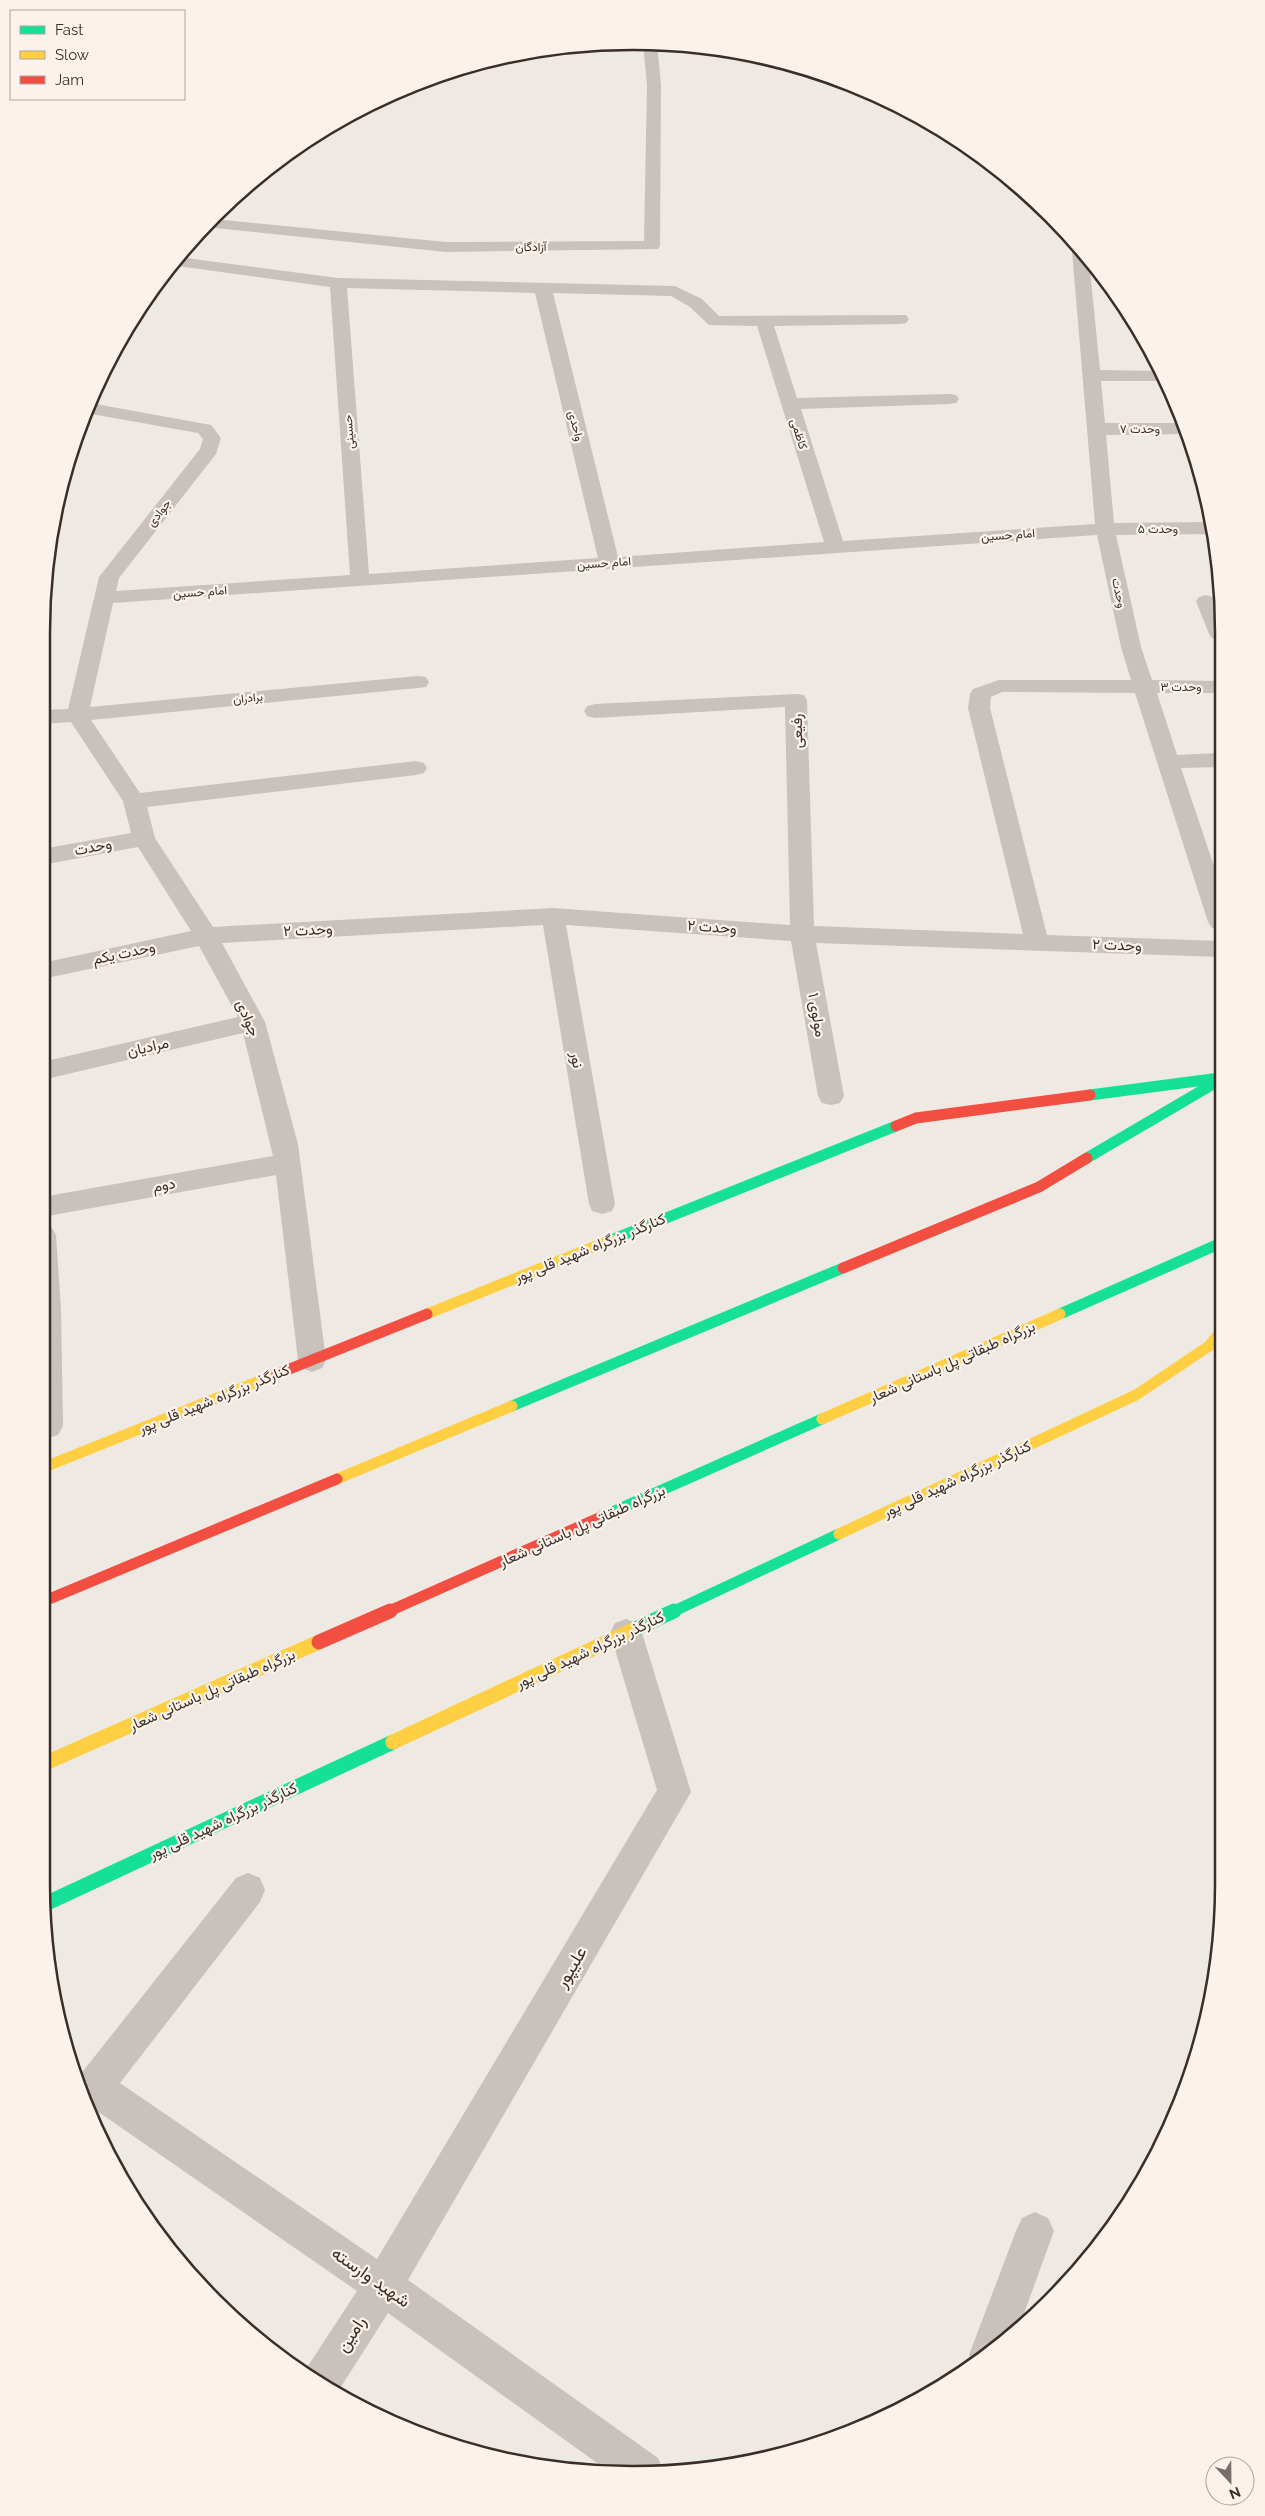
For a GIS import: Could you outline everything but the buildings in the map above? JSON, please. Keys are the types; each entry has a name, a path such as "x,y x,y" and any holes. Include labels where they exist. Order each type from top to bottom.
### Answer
{"main road":[{"name":"کنارگذر بزرگراه شهید قلی پور","path":"50,1465 916,1118 1215,1080"},
{"path":"50,1599 1039,1187 1215,1082"},
{"name":"بزرگراه طبقاتی پل باستانی شعار","path":"50,1761 1215,1246"},
{"name":"کنارگذر بزرگراه شهید قلی پور","path":"50,1902 1136,1395 1209,1346 1215,1338"}],"street":[{"name":"آزادگان","path":"218,224 446,248 652,246 654,85 651,50"},
{"path":"183,262 338,282 543,289 675,291 696,303 715,321 900,319"},
{"name":"وحدت","path":"1086,267 1091,374 1105,529 1131,647 1215,907"},
{"name":"حسینی","path":"338,282 360,581"},
{"name":"واحدی","path":"543,289 609,562"},
{"name":"کاظمی","path":"764,321 835,547"},
{"path":"1091,374 1155,376"},
{"path":"790,404 950,399"},
{"name":"جوادی","path":"94,409 204,429 212,438 209,450 109,576 77,715 134,801 144,838 206,936 253,1022 284,1144 312,1360"},
{"name":"وحدت ۷","path":"1096,429 1178,429"},
{"name":"وحدت ۵","path":"1105,529 1205,528"},
{"name":"امام حسین","path":"103,598 1105,529"},
{"path":"1206,601 1215,623"},
{"name":"برادران","path":"77,715 418,682"},
{"name":"وحدت ۳","path":"1037,942 980,708 981,694 999,686 1215,687"},
{"name":"رفیعی","path":"595,711 796,700 802,934"},
{"path":"50,717 77,715"},
{"path":"1168,762 1215,760"},
{"path":"134,801 416,768"},
{"name":"وحدت","path":"50,856 144,838"},
{"name":"وحدت ۲","path":"206,936 553,916 802,934 1215,949"},
{"name":"نور","path":"553,916 602,1204"},
{"name":"مولوی ۱","path":"802,934 831,1096"},
{"name":"وحدت یکم","path":"50,969 206,936"},
{"name":"مرادیان","path":"50,1070 253,1022"},
{"name":"دوم","path":"50,1206 287,1163"},
{"name":"علیپور","path":"383,2286 674,1792 626,1633"},
{"path":"89,2093 248,1890"},
{"name":"شهید وارسته","path":"89,2093 383,2286 635,2466"},
{"path":"995,2340 1034,2231"},
{"name":"رامین","path":"324,2377 383,2286"}],"traffic: fast":[{"path":"1090,1095 1215,1079"},
{"path":"1087,1158 1215,1083"},
{"path":"611,1240 896,1126"},
{"path":"1060,1314 1215,1246"},
{"path":"512,1406 843,1268"},
{"path":"610,1513 822,1419"},
{"path":"633,1630 839,1534"},
{"path":"50,1902 393,1742"}],"traffic: slow":[{"path":"427,1314 611,1240"},
{"path":"822,1419 1060,1314"},
{"path":"839,1534 1136,1395 1209,1346 1215,1338"},
{"path":"50,1465 277,1374"},
{"path":"337,1479 512,1406"},
{"path":"393,1742 633,1630"},
{"path":"50,1761 319,1642"}],"traffic: jam":[{"path":"896,1126 916,1118 1090,1095"},
{"path":"843,1268 1039,1187 1087,1158"},
{"path":"277,1374 427,1314"},
{"path":"50,1599 337,1479"},
{"path":"319,1642 610,1513"}]}
